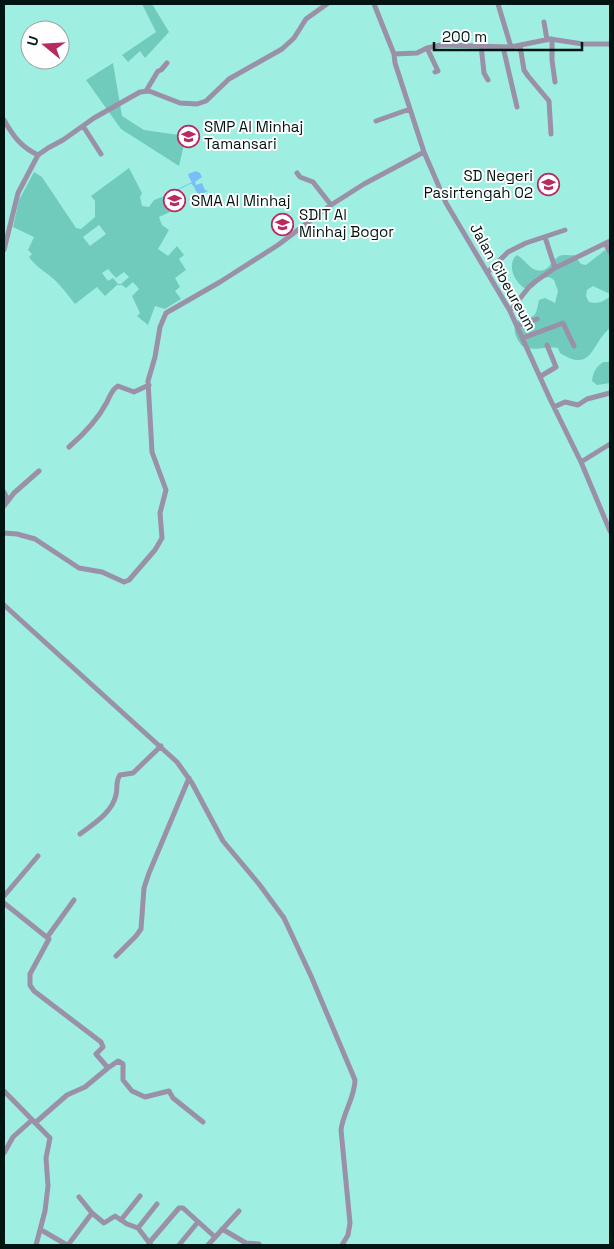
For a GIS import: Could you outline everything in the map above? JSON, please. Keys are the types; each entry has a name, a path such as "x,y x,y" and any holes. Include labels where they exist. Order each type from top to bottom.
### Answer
{"street":[{"path":"4,250 18,193 38,155 120,102 140,92 146,91 180,103 202,103 230,79 282,49 294,38 306,19 327,4"},
{"name":"Jalan Cibeureum","path":"374,4 394,54 424,152 446,203 488,272 524,338 554,408 581,462 610,531"},
{"path":"498,4 511,47"},
{"path":"544,22 550,40 554,82"},
{"path":"394,54 410,54 441,45 511,47 550,40 584,44 610,44"},
{"path":"481,45 484,73 488,80"},
{"path":"520,46 524,70 549,101 551,134"},
{"path":"503,47 517,107"},
{"path":"427,48 438,71 435,72"},
{"path":"146,91 158,71 167,63"},
{"path":"376,122 410,109"},
{"path":"4,120 18,142 38,155"},
{"path":"83,126 101,154"},
{"path":"4,533 17,534 43,542 66,561 87,570 102,572 126,582 135,574 161,541 160,507 166,494 152,452 148,377 155,357 160,327 166,312 220,282 278,245 332,205 424,152"},
{"path":"297,173 303,179 312,180 332,205"},
{"path":"488,272 508,252 565,230"},
{"path":"545,237 555,268"},
{"path":"510,311 529,287 555,268 608,243 610,252"},
{"path":"517,326 537,319"},
{"path":"524,338 565,322 574,346"},
{"path":"541,376 556,367 547,345"},
{"path":"69,447 91,426 105,407 114,388 118,386 134,392 148,385"},
{"path":"554,408 565,402 578,405 587,399 610,393"},
{"path":"581,462 610,444"},
{"path":"4,506 38,471"},
{"path":"4,492 8,500"},
{"path":"4,605 177,762 189,778 220,836 259,884 287,923 354,1074 354,1090 340,1130 350,1223 348,1235 342,1245"},
{"path":"80,834 112,806 116,795 117,779 120,775 133,773 161,746"},
{"path":"116,956 141,929 144,888 189,778"},
{"path":"4,896 38,856"},
{"path":"48,936 74,900"},
{"path":"4,903 48,936 49,942 42,950 32,971 30,982 34,991 102,1042 103,1047 96,1054 108,1068"},
{"path":"4,1153 13,1137 66,1095 83,1089 118,1061 122,1064 123,1080 132,1091 145,1097 169,1091 173,1098 203,1122"},
{"path":"4,1091 50,1138 46,1158 48,1186 45,1211 36,1245"},
{"path":"121,1220 140,1196"},
{"path":"79,1197 92,1213 104,1223 114,1216 138,1228 150,1244 179,1208 183,1208 215,1237"},
{"path":"138,1228 158,1204"},
{"path":"208,1245 239,1211"},
{"path":"43,1231 68,1245 92,1213"},
{"path":"179,1245 198,1222"},
{"path":"222,1229 246,1243 259,1244"}],"green space":[{"path":"142,4 152,4 169,32 145,58 140,51 128,62 122,55 156,32"},
{"path":"113,63 122,116 144,130 186,136 179,166 121,129 86,80"},
{"path":"129,168 142,193 140,197 142,206 149,207 154,200 173,193 176,194 181,207 159,217 162,225 169,230 158,249 168,256 177,246 184,255 179,259 186,270 175,278 180,287 175,291 181,299 165,309 155,306 148,325 137,316 140,313 132,296 139,289 133,282 126,288 122,285 117,285 105,296 97,287 75,304 57,282 29,257 32,254 28,250 34,237 13,227 19,200 34,172 42,177 76,228 81,229 95,217 95,201 91,196","holes":["99,225 106,234 90,246 83,237","108,269 116,278 124,272 129,277 121,284 118,284 113,278 108,281 102,273"]},
{"path":"609,247 610,294 593,286 587,290 586,296 589,302 595,303 610,297 610,328 590,354 579,360 571,359 560,353 558,348 531,349 522,346 516,337 515,331 518,320 534,315 539,300 545,298 555,303 558,291 554,280 549,277 543,278 529,290 520,285 512,269 512,264 517,255 531,267 540,271 546,269 556,258 563,255 574,255 581,264 586,265"},
{"path":"603,362 610,362 610,383 597,385 592,381 593,375"}],"water":[{"path":"196,171 202,177 195,182 196,185 202,183 205,190 208,191 199,198 188,174"}],"waterway":[{"path":"175,191 191,183 194,186"}],"place":[{"name":"SMP Al Minhaj Tamansari","path":"188,136"},
{"name":"SD Negeri Pasirtengah 02","path":"549,185"},
{"name":"SMA Al Minhaj","path":"175,201"},
{"name":"SDIT Al Minhaj Bogor","path":"283,224"}]}
